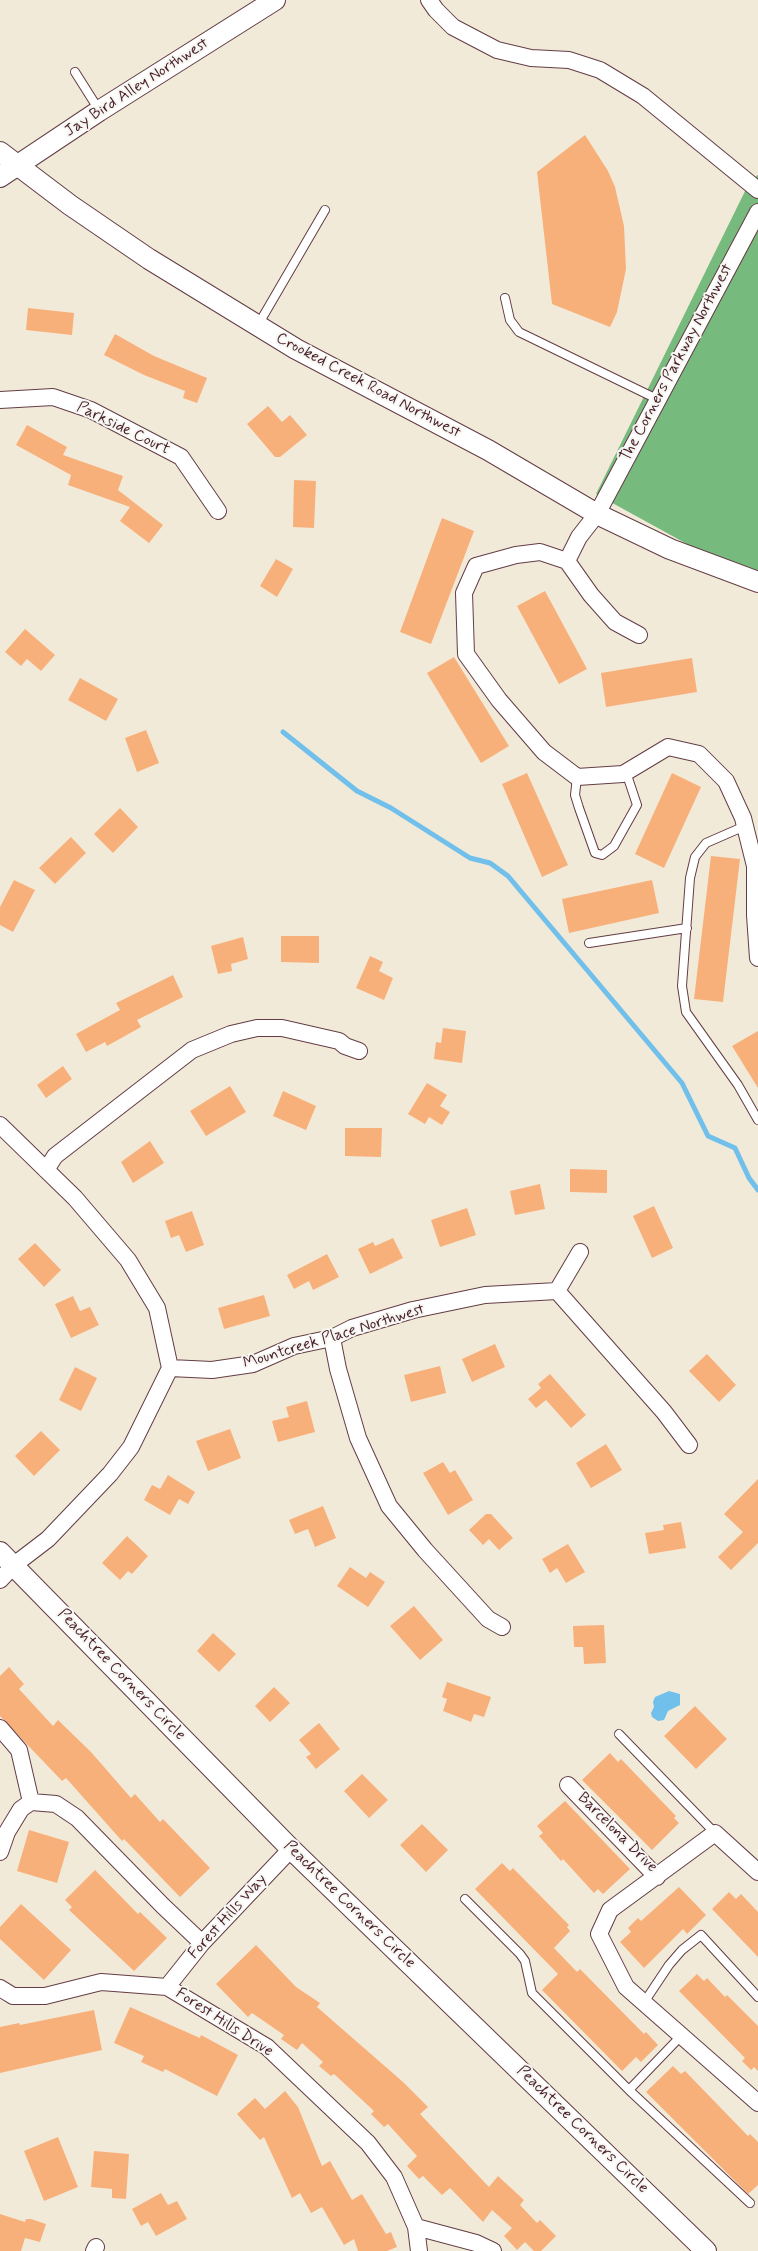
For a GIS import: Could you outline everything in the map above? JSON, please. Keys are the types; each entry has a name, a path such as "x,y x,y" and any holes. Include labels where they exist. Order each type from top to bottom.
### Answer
{"street":[{"name":"Jay Bird Alley Northwest","path":"0,176 99,111 275,0"},
{"path":"429,0 436,10 453,27 497,50 531,58 569,60 600,70 643,96 758,190"},
{"name":"Crooked Creek Road Northwest","path":"0,152 70,205 149,259 296,349 488,450 597,514 670,549 758,582"},
{"name":"The Corners Parkway Northwest","path":"567,561 579,537 597,514 758,212"},
{"name":"Parkside Court","path":"0,400 53,397 92,410 181,457 218,511"},
{"path":"639,635 615,622 591,595 567,561 540,552 516,555 476,566 464,594 466,654 499,700 544,752 577,777 623,774 668,747 699,754 726,781 746,826 755,866 755,915 758,958"},
{"path":"46,1170 55,1156 192,1050 231,1034 257,1028 282,1028 339,1041 345,1046 359,1050"},
{"path":"0,1125 75,1198 128,1260 157,1308 170,1368 131,1447 110,1474 48,1539 7,1559 0,1580"},
{"path":"580,1252 557,1291 586,1326 650,1395 689,1445"},
{"name":"Mountcreek Place Northwest","path":"170,1368 212,1370 253,1364 294,1346 332,1338 352,1328 413,1310 485,1295 557,1291"},
{"path":"332,1338 338,1369 358,1438 389,1506 425,1550 488,1619 502,1627"},
{"name":"Peachtree Corners Circle","path":"7,1559 291,1849 706,2251"},
{"path":"0,1728 19,1750 31,1802"},
{"name":"Barcelona Drive","path":"568,1785 657,1877 715,1833"},
{"path":"0,1852 6,1818 31,1802 56,1804 77,1818 163,1906 202,1943"},
{"path":"715,1833 758,1872"},
{"name":"Forest Hills Way","path":"167,1987 202,1943 291,1849"},
{"path":"657,1877 610,1910 599,1934 626,1987 643,2004 758,2103"},
{"name":"Forest Hills Drive","path":"0,1988 13,1996 45,1996 101,1982 167,1987 266,2047 368,2143 394,2177 416,2228 419,2251"},
{"path":"416,2228 476,2243 493,2251"}],"lane":[{"path":"75,72 99,111"},
{"path":"258,326 325,210"},
{"path":"505,298 510,320 520,332 657,399"},
{"path":"577,777 576,795 579,808 595,853 602,855 614,846 637,805 626,772"},
{"path":"746,826 706,843 695,857 690,878 682,986 686,1012 738,1085 758,1120"},
{"path":"589,943 687,928"},
{"path":"619,1734 715,1833"},
{"path":"464,1899 520,1954 525,1961 528,1983 535,1997 629,2090 750,2203"},
{"path":"643,2004 669,1964 682,1950 701,1935 758,1997"},
{"path":"629,2090 681,2036"}],"green space":[{"path":"758,175 758,581 747,577 596,494 750,181"}],"water":[{"path":"669,1691 680,1694 680,1705 668,1711 664,1720 658,1721 652,1717 651,1713 654,1707 653,1702 655,1697"}],"building":[{"path":"585,135 608,171 615,187 624,226 626,269 617,312 610,327 552,304 537,172"},
{"path":"28,308 74,313 72,335 26,330"},
{"path":"115,334 154,356 207,378 197,403 183,398 185,391 144,375 104,355"},
{"path":"268,406 282,422 290,415 307,435 280,457 275,457 247,424"},
{"path":"27,425 67,447 63,455 123,476 118,490 163,525 149,543 120,521 130,507 68,485 71,475 16,445"},
{"path":"294,480 316,481 314,528 293,527"},
{"path":"442,518 474,531 431,644 400,632"},
{"path":"276,559 293,569 277,597 260,586"},
{"path":"545,591 587,669 559,684 517,606"},
{"path":"25,629 55,655 41,671 27,659 21,666 5,652"},
{"path":"454,657 509,746 481,763 427,673"},
{"path":"692,658 697,692 606,707 601,673"},
{"path":"80,678 118,699 106,721 68,700"},
{"path":"146,730 159,763 137,772 125,738"},
{"path":"527,773 568,865 542,877 502,784"},
{"path":"672,773 701,787 664,868 635,854"},
{"path":"120,808 138,827 113,853 94,834"},
{"path":"71,837 86,853 55,884 39,868"},
{"path":"711,856 740,859 723,1002 694,999"},
{"path":"14,880 35,890 13,932 0,925 0,907"},
{"path":"652,880 659,913 569,933 562,899"},
{"path":"281,936 319,936 319,963 281,962"},
{"path":"243,937 248,959 231,964 232,971 218,974 211,946"},
{"path":"370,956 383,962 379,971 393,978 384,1000 356,988"},
{"path":"173,975 183,997 137,1020 141,1027 107,1046 105,1042 86,1052 76,1034 120,1010 116,1003"},
{"path":"443,1028 466,1031 462,1063 434,1059 436,1042 441,1043"},
{"path":"758,1031 758,1088 732,1046"},
{"path":"63,1066 72,1079 46,1098 37,1085"},
{"path":"427,1083 447,1095 440,1106 450,1112 442,1125 429,1117 425,1124 408,1114"},
{"path":"230,1086 246,1112 206,1136 190,1111"},
{"path":"283,1091 316,1106 306,1130 273,1116"},
{"path":"345,1128 382,1128 381,1157 345,1156"},
{"path":"150,1141 164,1163 133,1183 121,1162"},
{"path":"570,1169 607,1170 607,1193 570,1192"},
{"path":"540,1184 545,1209 515,1215 510,1191"},
{"path":"654,1206 673,1248 652,1258 633,1216"},
{"path":"467,1208 476,1235 440,1247 431,1220"},
{"path":"192,1211 204,1245 186,1252 179,1235 171,1238 165,1221"},
{"path":"393,1238 403,1258 370,1274 358,1249 373,1242 375,1246"},
{"path":"35,1243 61,1270 44,1287 18,1259"},
{"path":"327,1254 339,1277 313,1290 309,1281 294,1289 287,1275"},
{"path":"264,1295 270,1316 224,1329 218,1308"},
{"path":"73,1296 80,1311 90,1307 99,1325 71,1338 55,1304"},
{"path":"495,1344 505,1367 472,1382 462,1359"},
{"path":"707,1354 736,1385 719,1402 689,1371"},
{"path":"440,1366 446,1393 411,1402 404,1375"},
{"path":"75,1367 97,1378 81,1411 59,1400"},
{"path":"550,1374 586,1415 571,1428 546,1400 536,1408 528,1399 541,1388 538,1384"},
{"path":"307,1401 315,1432 278,1442 272,1421 289,1417 286,1407"},
{"path":"230,1429 241,1458 208,1471 196,1441"},
{"path":"41,1431 60,1450 34,1476 15,1456"},
{"path":"606,1444 622,1470 591,1488 576,1463"},
{"path":"443,1462 450,1473 455,1470 473,1500 448,1515 423,1473"},
{"path":"168,1475 195,1492 188,1504 179,1499 170,1515 144,1500 152,1485 160,1489"},
{"path":"758,1479 758,1543 731,1570 718,1557 743,1532 724,1514"},
{"path":"323,1506 336,1538 315,1547 308,1529 295,1534 289,1520"},
{"path":"486,1514 491,1514 513,1538 499,1550 489,1539 483,1545 469,1530"},
{"path":"681,1522 686,1548 649,1554 645,1533 664,1530 663,1525"},
{"path":"127,1536 148,1556 132,1574 128,1571 120,1580 102,1563"},
{"path":"568,1544 585,1572 566,1583 557,1568 550,1573 542,1559"},
{"path":"350,1567 366,1578 370,1572 385,1582 368,1607 337,1586"},
{"path":"414,1606 443,1640 420,1660 390,1626"},
{"path":"604,1625 606,1663 584,1664 583,1647 574,1647 573,1626"},
{"path":"213,1633 236,1654 219,1672 197,1651"},
{"path":"9,1667 24,1684 19,1689 53,1726 58,1720 91,1752 131,1798 135,1794 160,1822 163,1819 210,1868 180,1897 124,1839 122,1841 66,1778 62,1781 0,1716 0,1676"},
{"path":"447,1682 491,1697 484,1717 474,1714 471,1722 443,1711 447,1699 442,1697"},
{"path":"274,1687 290,1703 270,1722 255,1706"},
{"path":"695,1706 727,1739 696,1769 664,1736"},
{"path":"319,1723 340,1749 316,1769 306,1757 311,1754 299,1740"},
{"path":"610,1753 618,1762 621,1759 676,1816 674,1818 679,1823 652,1850 582,1780"},
{"path":"362,1774 388,1800 369,1818 344,1791"},
{"path":"565,1801 630,1869 603,1894 598,1889 594,1893 563,1859 561,1861 539,1836 543,1833 537,1826"},
{"path":"422,1824 448,1850 426,1872 400,1845"},
{"path":"29,1830 69,1842 57,1883 17,1871"},
{"path":"502,1863 510,1871 513,1868 569,1925 567,1927 570,1931 554,1948 577,1972 580,1969 644,2034 646,2032 658,2045 641,2062 636,2057 622,2071 542,1990 558,1974 475,1889"},
{"path":"95,1870 138,1914 140,1912 167,1938 134,1971 69,1910 72,1907 65,1900"},
{"path":"679,1887 706,1915 687,1934 683,1929 644,1968 620,1942 631,1932 628,1928 638,1918 641,1921"},
{"path":"729,1892 736,1899 741,1894 758,1912 758,1957 712,1909"},
{"path":"21,1904 71,1950 44,1980 0,1939 0,1927"},
{"path":"256,1945 296,1987 320,2003 317,2007 403,2082 428,2107 420,2114 489,2187 498,2176 524,2200 520,2205 537,2223 540,2220 556,2236 541,2251 534,2251 525,2242 517,2250 504,2236 512,2228 492,2210 483,2222 450,2188 442,2195 423,2176 419,2179 407,2166 417,2156 388,2124 384,2127 371,2114 374,2111 334,2074 331,2076 319,2066 323,2062 302,2043 297,2050 281,2039 284,2035 252,2013 248,2017 216,1984"},
{"path":"697,1974 704,1981 707,1978 725,1997 727,1995 758,2026 758,2071 754,2067 751,2070 742,2061 745,2058 679,1991"},
{"path":"130,2007 200,2038 201,2035 238,2055 217,2096 165,2069 163,2072 141,2062 144,2056 114,2043"},
{"path":"94,2010 102,2050 0,2073 0,2027 19,2023 20,2025"},
{"path":"673,2066 681,2074 685,2071 748,2136 750,2134 758,2142 758,2185 748,2194 646,2092"},
{"path":"285,2091 298,2107 322,2166 330,2161 352,2200 362,2194 386,2234 391,2232 397,2247 387,2251 358,2251 354,2239 344,2245 322,2207 311,2213 300,2193 292,2198 264,2137 260,2140 237,2114 255,2098 265,2109"},
{"path":"58,2137 78,2187 44,2201 24,2151"},
{"path":"94,2151 129,2154 126,2199 112,2198 112,2189 91,2187"},
{"path":"161,2193 168,2205 177,2201 187,2219 156,2236 148,2222 141,2226 132,2209"},
{"path":"0,2214 25,2222 26,2219 31,2219 46,2224 40,2242 25,2238 21,2251 0,2251"}],"waterway":[{"path":"283,732 357,791 391,808 470,858 490,863 508,876 682,1083 708,1136 735,1148 749,1178 758,1190"}]}
